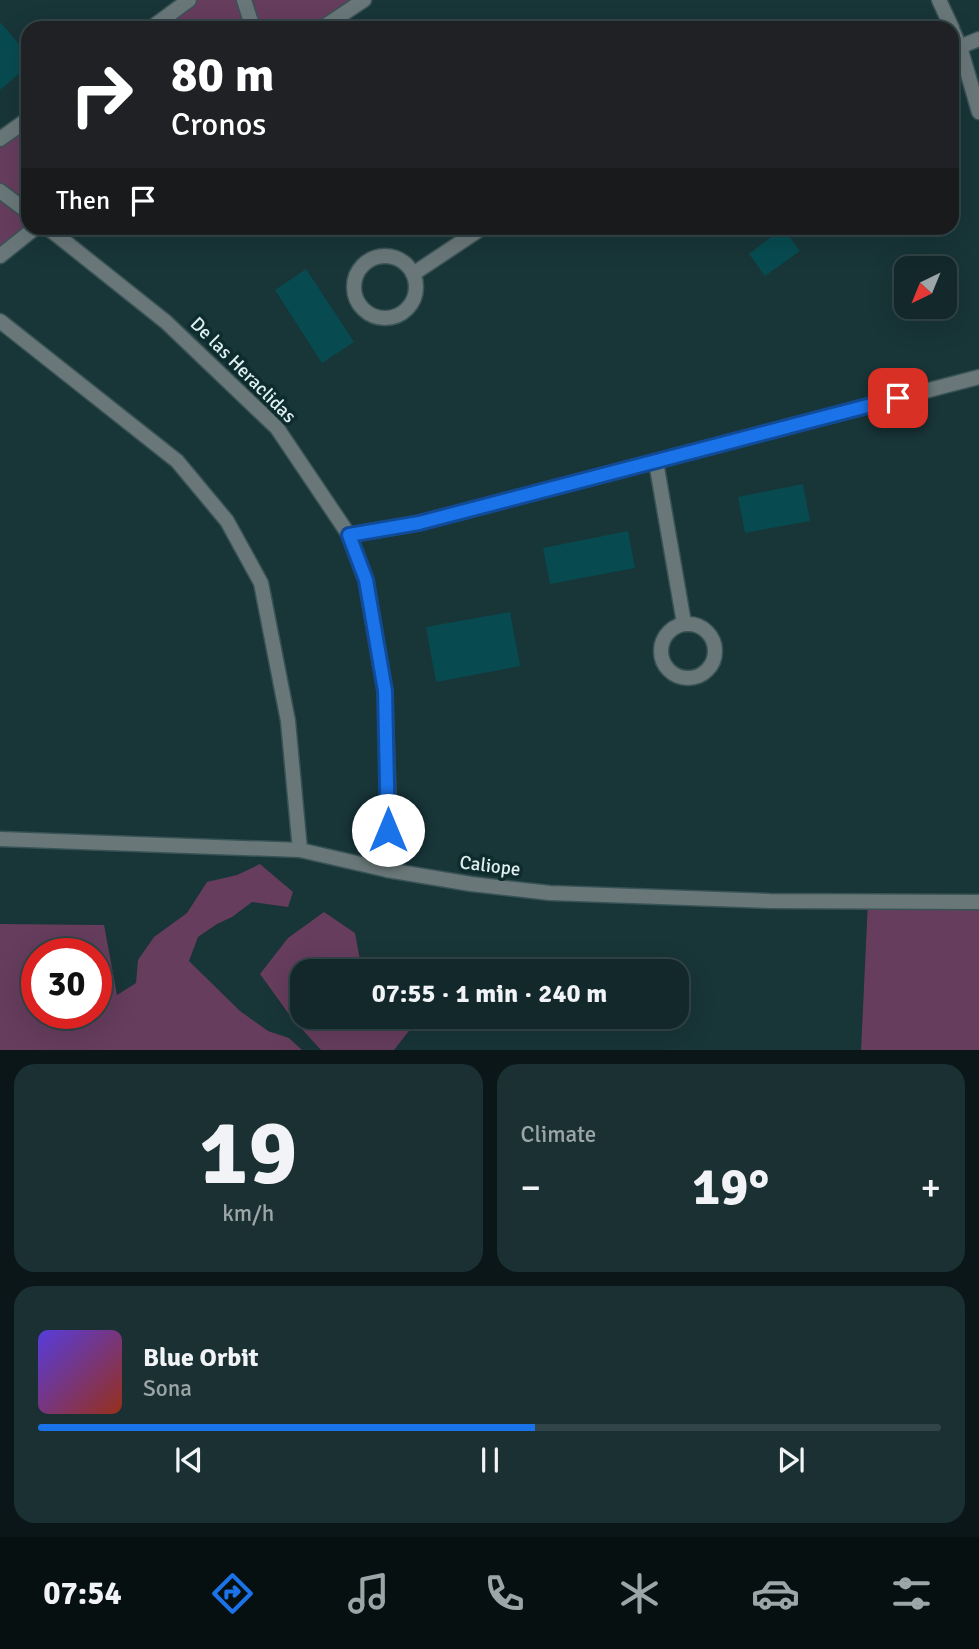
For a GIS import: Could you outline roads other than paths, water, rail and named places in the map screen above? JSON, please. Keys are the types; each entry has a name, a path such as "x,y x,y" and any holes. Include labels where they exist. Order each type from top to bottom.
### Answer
{"street":[{"path":"160,21 189,0"},
{"path":"244,0 251,21"},
{"path":"332,21 364,0"},
{"path":"939,0 948,21"},
{"path":"959,47 979,39"},
{"path":"959,56 979,112"},
{"path":"0,139 21,124"},
{"path":"0,191 21,207"},
{"path":"0,256 26,235"},
{"name":"De las Heraclidas","path":"57,235 166,322 277,428 349,535 366,580 385,691 389,810 387,870"},
{"path":"413,274 472,235"},
{"path":"377,257 398,259 407,265 413,274 415,294 411,303 396,316 376,317 367,313 355,297 355,278 360,268 377,257"},
{"path":"0,321 177,461 227,521 261,583 288,721 300,850"},
{"path":"349,535 419,523 979,377"},
{"path":"656,462 684,623"},
{"name":"Caliope","path":"0,839 300,850 387,870 471,884 550,893 769,901 979,902"}]}
